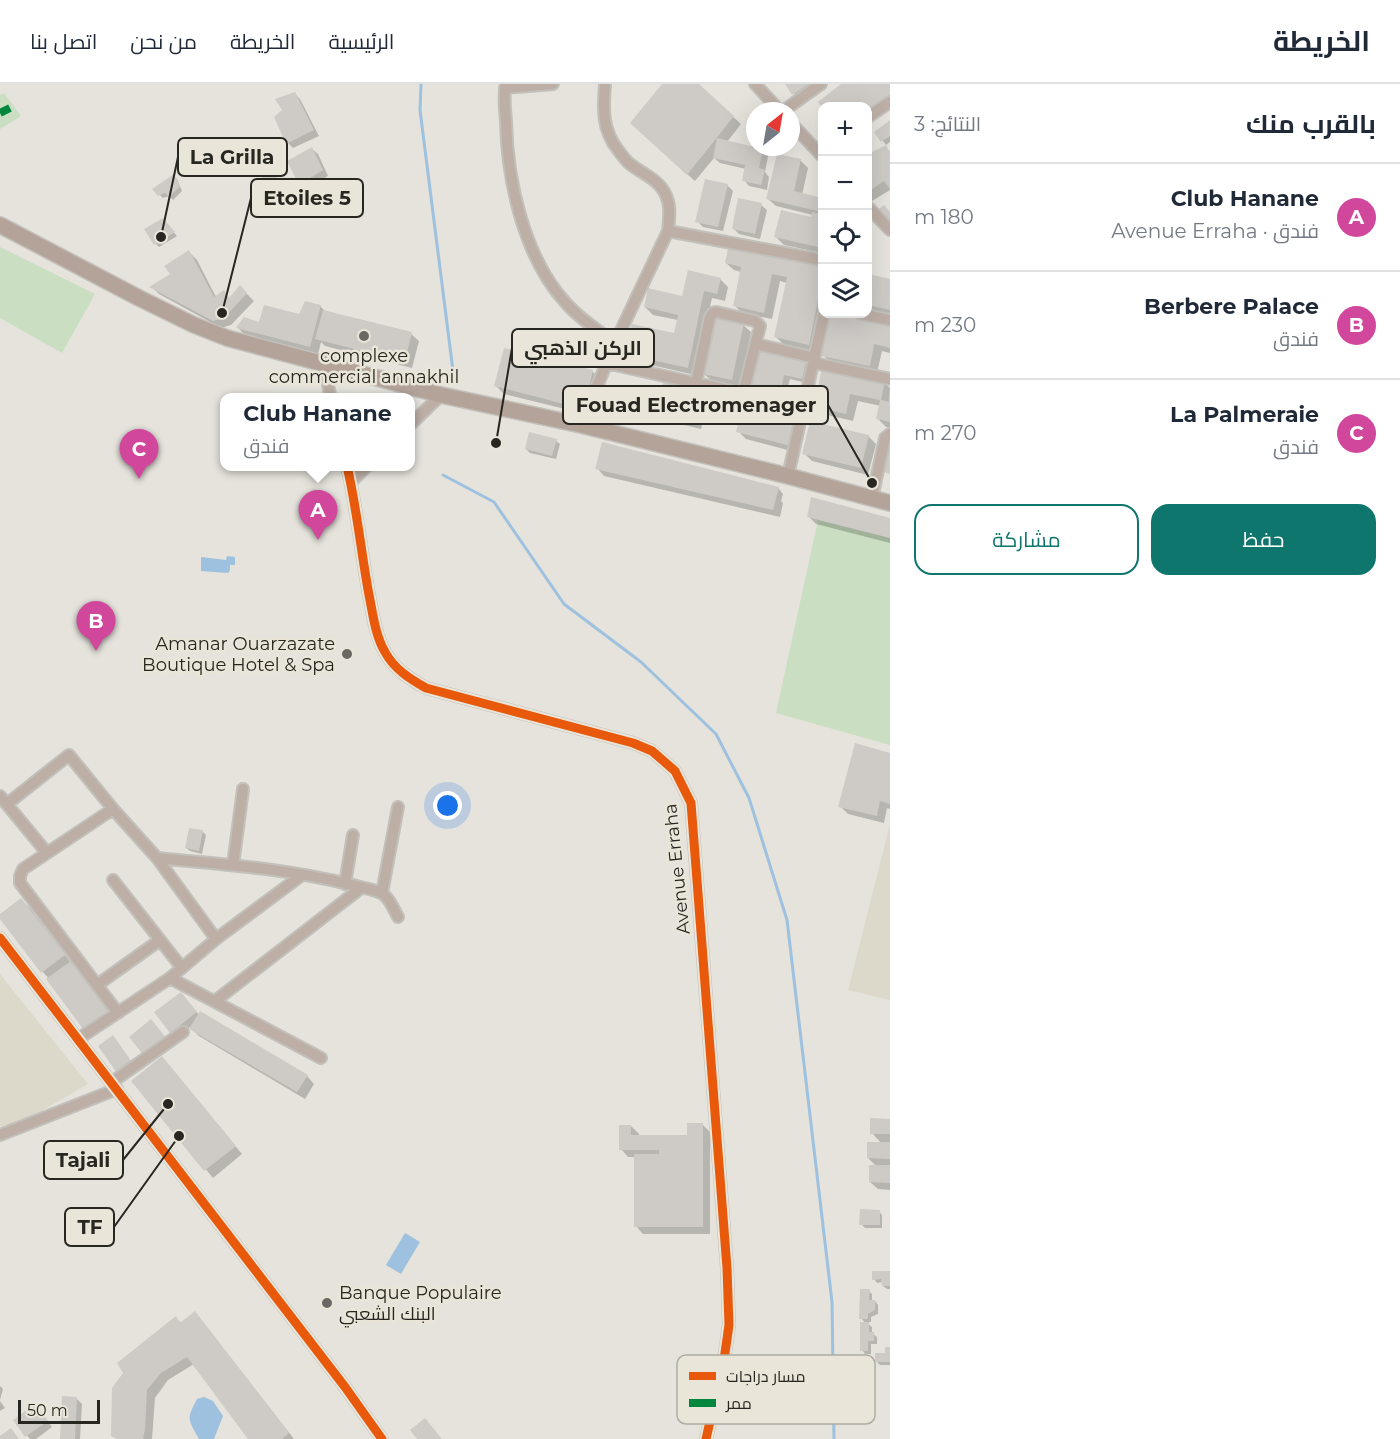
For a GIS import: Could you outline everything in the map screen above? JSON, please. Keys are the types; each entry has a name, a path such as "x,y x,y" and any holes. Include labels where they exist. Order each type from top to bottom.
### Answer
{"main road":[{"path":"0,225 139,298 194,325 227,338 441,395 581,425 890,503"}],"street":[{"path":"553,84 505,86 506,144 515,197 532,249 549,281 565,302 584,320 615,343"},
{"path":"581,425 606,363 668,231 667,198 661,188 650,176 630,164 610,141 604,122 605,84"},
{"path":"755,84 773,102"},
{"path":"795,102 821,84"},
{"path":"872,114 890,102"},
{"path":"800,131 818,148"},
{"path":"870,210 890,230"},
{"path":"668,231 818,259"},
{"path":"696,383 710,317 716,312 757,323 760,326 743,394"},
{"path":"872,316 890,320"},
{"path":"788,476 823,318"},
{"path":"756,344 890,379"},
{"path":"606,363 804,407"},
{"path":"323,364 330,393"},
{"path":"415,420 441,395"},
{"path":"872,498 885,438 890,434"},
{"name":"Avenue Erraha","path":"348,471 377,636 385,654 403,675 426,688 633,743 652,752 675,771 691,803 727,1268 729,1325 725,1355"},
{"path":"351,482 362,471"},
{"path":"47,853 3,800 69,754 113,809 157,858 216,939"},
{"path":"233,865 243,789"},
{"path":"382,893 398,807"},
{"path":"113,809 23,869 20,883 118,1012"},
{"path":"345,884 353,835"},
{"path":"157,858 233,865 302,875 382,893 398,917"},
{"path":"78,1039 170,978 216,939 302,875"},
{"path":"113,880 182,968"},
{"path":"215,1001 361,888"},
{"path":"0,938 345,1386 382,1439"},
{"path":"97,985 160,940"},
{"path":"170,978 321,1058"},
{"path":"0,1135 114,1086 183,1032"},
{"name":"Avenue Erraha","path":"706,1439 709,1424"}],"shaded area":[{"path":"890,828 890,1000 848,990"},
{"path":"0,974 88,1084 14,1127 0,1126"}],"green space":[{"path":"4,93 21,116 0,129 0,95"},
{"path":"0,247 95,294 62,353 0,318"},
{"path":"818,520 890,538 890,745 776,713"}],"water":[{"path":"227,556 235,557 235,565 230,565 228,573 201,571 201,557 226,560"},
{"path":"405,1233 420,1242 401,1274 386,1265"},
{"path":"204,1397 213,1401 223,1416 214,1439 199,1439 190,1419 197,1399"}],"building":[{"path":"662,84 699,84 734,116 687,175 630,123"},
{"path":"785,84 809,84 792,95"},
{"path":"841,84 890,84 890,96 872,108 872,102 818,102"},
{"path":"295,92 314,130 286,144 274,117 282,110 275,99"},
{"path":"890,120 890,136 881,142 874,132"},
{"path":"717,138 746,145 746,156 762,156 759,168 765,170 761,185 742,181 745,165 713,158"},
{"path":"886,145 890,153 890,189 884,181 872,189 872,152"},
{"path":"312,147 323,170 299,185 287,161"},
{"path":"777,156 801,159 794,191 818,197 818,211 766,199"},
{"path":"270,168 288,194 288,206 259,203 262,174"},
{"path":"174,174 180,186 169,197 165,193 158,196 152,189"},
{"path":"705,179 728,184 718,227 695,222"},
{"path":"738,198 762,203 755,234 732,229"},
{"path":"884,205 890,212 890,225 875,212"},
{"path":"781,210 811,217 812,212 818,213 818,247 774,237"},
{"path":"163,218 175,232 154,245 144,229"},
{"path":"729,244 818,263 818,299 809,345 774,337 787,277 772,274 764,313 733,306 741,267 725,263"},
{"path":"189,250 214,297 224,290 229,298 240,285 247,293 224,318 213,321 149,287 170,274 164,266"},
{"path":"688,270 721,278 717,294 704,291 688,368 625,354 632,324 674,333 678,315 644,307 648,288 682,296"},
{"path":"872,275 890,279 890,310 872,306"},
{"path":"305,301 321,305 310,347 236,328 244,317 259,322 264,305 299,314"},
{"name":"complexe commercial annakhil","path":"323,310 412,332 405,362 315,339"},
{"path":"715,317 744,323 732,380 703,374"},
{"path":"830,318 866,318 890,323 890,348 874,344 870,366 821,356"},
{"path":"504,348 593,370 587,396 568,405 494,386"},
{"path":"759,350 806,361 802,379 784,375 780,394 751,387"},
{"path":"822,367 885,381 881,400 890,402 890,422 876,419 880,400 850,394 846,414 814,407"},
{"path":"665,377 705,388 696,425 656,414"},
{"path":"745,396 800,410 791,446 736,432"},
{"path":"810,421 869,435 861,468 802,454"},
{"path":"529,432 557,439 552,456 525,449"},
{"path":"602,442 779,487 773,510 595,469"},
{"path":"890,446 890,474 883,472"},
{"path":"811,497 890,518 890,538 807,517"},
{"path":"855,743 890,753 890,804 880,801 877,816 838,807"},
{"path":"189,828 203,830 199,851 185,848"},
{"path":"21,898 65,955 41,973 0,919 0,914"},
{"path":"71,961 108,1012 83,1029 46,979"},
{"path":"181,992 197,1012 170,1033 154,1012"},
{"path":"200,1011 308,1075 297,1092 189,1029"},
{"path":"151,1019 167,1039 145,1057 129,1037"},
{"path":"113,1035 132,1062 117,1073 98,1046"},
{"path":"162,1056 236,1146 204,1171 131,1081"},
{"path":"870,1118 890,1119 890,1134 870,1134"},
{"path":"687,1123 703,1123 703,1227 634,1227 634,1154 659,1154 659,1150 619,1150 619,1125 631,1125 631,1135 687,1135"},
{"path":"867,1142 890,1142 890,1159 867,1158"},
{"path":"869,1165 890,1165 890,1183 869,1182"},
{"path":"860,1209 880,1210 880,1225 859,1225"},
{"path":"872,1271 890,1271 890,1286 882,1286 881,1279 872,1280"},
{"path":"860,1289 870,1289 869,1300 875,1300 875,1310 868,1314 868,1319 859,1319"},
{"path":"195,1311 289,1433 282,1439 248,1439 187,1357 161,1373 147,1390 144,1439 116,1439 111,1436 112,1388 123,1373 117,1363 176,1316 180,1323"},
{"path":"860,1322 869,1322 869,1332 874,1332 874,1341 868,1341 868,1351 860,1351"},
{"path":"885,1347 890,1347 890,1362 875,1362 875,1353 885,1353"},
{"path":"62,1396 77,1397 75,1439 60,1439"},
{"path":"35,1404 48,1421 25,1437 13,1420"},
{"path":"425,1418 442,1439 417,1439 410,1430"},
{"path":"11,1428 19,1439 0,1439 0,1436"}],"waterway":[{"path":"421,84 420,110 453,371"},
{"path":"443,475 494,502 564,604 641,662 716,734 749,798 787,920 832,1302 833,1355"},
{"path":"834,1424 834,1439"}],"marked path":[{"path":"0,113 10,108"}],"cycle path":[{"path":"348,471 375,624 385,652 398,668 426,688 633,743 652,751 675,771 691,803 727,1268 729,1325 725,1355"},
{"path":"0,938 345,1387 382,1439"},
{"path":"706,1439 709,1424"}],"place":[{"name":"La Grilla","path":"161,237"},
{"name":"Etoiles 5","path":"222,313"},
{"name":"complexe commercial annakhil","path":"364,336"},
{"name":"الركن الذهبي","path":"496,443"},
{"name":"La Palmeraie","path":"139,479"},
{"name":"Fouad Electromenager","path":"872,483"},
{"name":"Club Hanane","path":"318,540"},
{"name":"Berbere Palace","path":"96,651"},
{"name":"Amanar Ouarzazate Boutique Hotel & Spa","path":"347,654"},
{"name":"Tajali","path":"168,1104"},
{"name":"TF","path":"179,1136"},
{"name":"Banque Populaire البنك الشعبي","path":"327,1303"}]}
